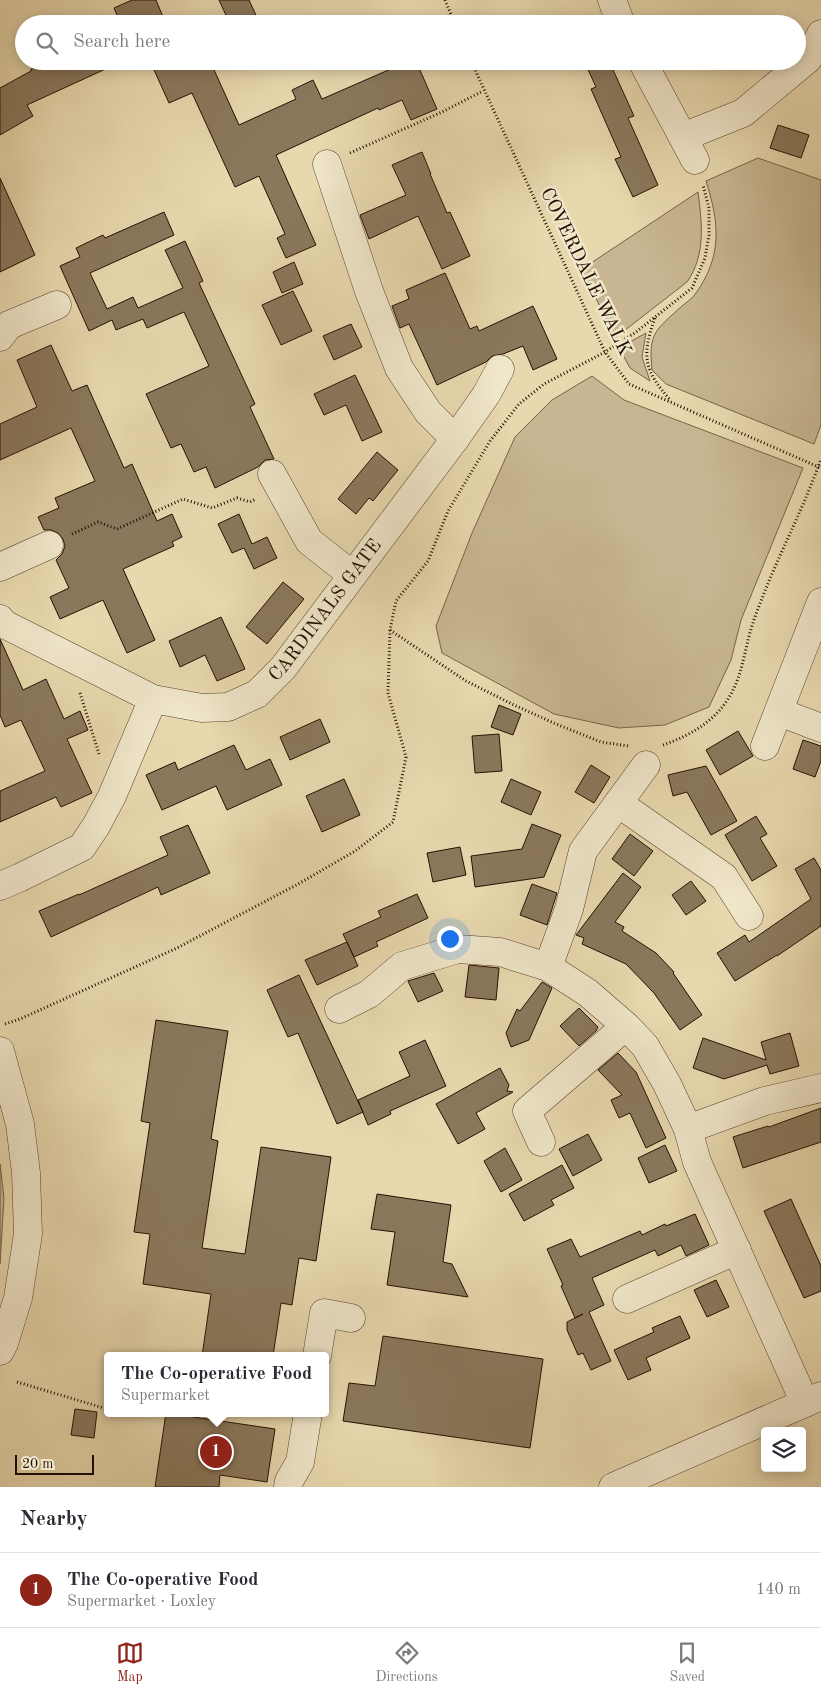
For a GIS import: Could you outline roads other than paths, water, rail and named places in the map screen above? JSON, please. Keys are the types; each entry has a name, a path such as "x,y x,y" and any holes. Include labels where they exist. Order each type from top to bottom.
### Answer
{"street":[{"path":"612,0 618,15"},
{"path":"806,60 821,34"},
{"path":"647,70 689,148 743,113 794,70"},
{"path":"327,164 369,291 399,368 428,412 455,439"},
{"path":"0,337 9,325 57,305"},
{"name":"CARDINALS GATE","path":"0,619 4,624 153,699 210,708 228,707 257,694 283,668 455,439 486,395 500,369"},
{"path":"272,474 309,541 352,575"},
{"path":"0,568 49,545"},
{"path":"765,746 821,602"},
{"path":"0,886 82,847 112,796 153,699"},
{"path":"779,712 821,728"},
{"path":"548,967 569,909 583,851 618,803 644,753"},
{"path":"618,803 724,877 749,916"},
{"path":"339,1009 369,994 402,966 458,949 500,952 548,967 588,993 626,1026 649,1054 667,1084 688,1129 697,1162 736,1250 813,1400 613,1487"},
{"path":"541,1142 527,1111 626,1026"},
{"path":"0,1051 20,1124 26,1173 28,1234 18,1298 0,1351"},
{"path":"688,1129 765,1101 821,1088"},
{"path":"627,1299 736,1250"},
{"path":"318,1352 324,1314 351,1318"},
{"path":"288,1487 289,1481 300,1462 307,1417"}],"place":[{"name":"The Co-operative Food","path":"216,1452"}]}
